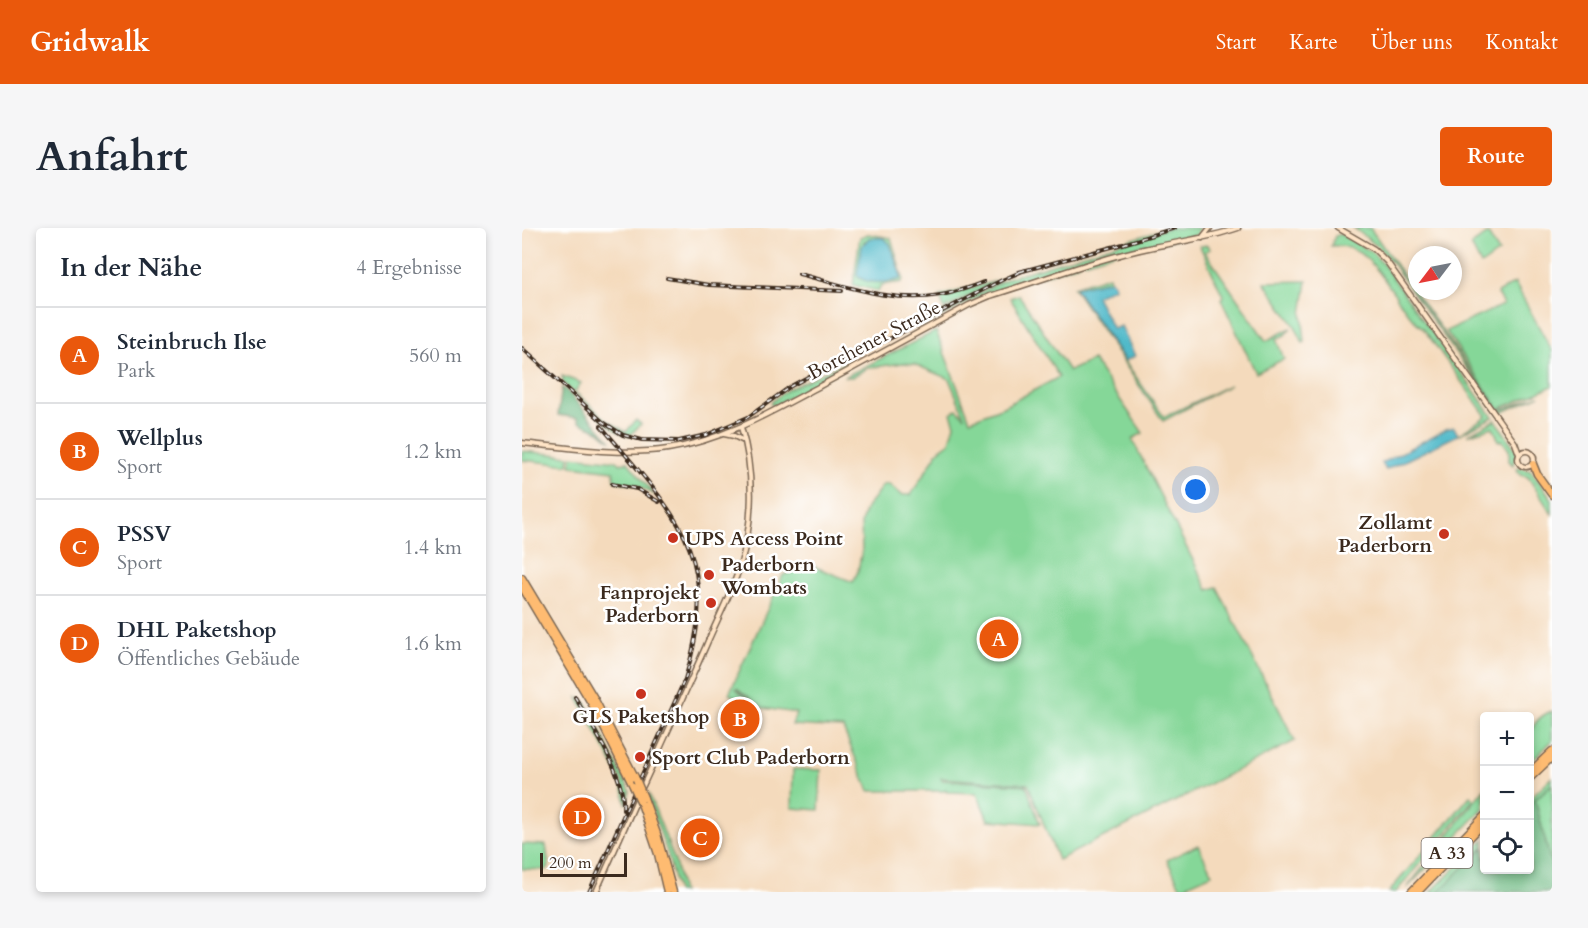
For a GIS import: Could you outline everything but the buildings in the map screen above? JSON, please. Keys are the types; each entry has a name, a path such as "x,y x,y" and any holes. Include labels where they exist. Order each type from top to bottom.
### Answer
{"highway":[{"path":"1531,466 1552,495"},
{"path":"522,578 589,695 634,783 657,834 673,892"},
{"path":"522,587 589,695"},
{"path":"1534,768 1552,751"},
{"path":"1534,774 1552,757"},
{"path":"642,800 668,892"},
{"name":"A 33","path":"1411,892 1480,820"},
{"name":"A 33","path":"1418,892 1480,827"}],"main road":[{"path":"1201,239 1210,228"},
{"name":"Borchener Straße","path":"522,443 567,448 640,451 664,450 695,444 739,427 990,296 1124,254 1201,239 1238,228"},
{"path":"1338,228 1374,249 1387,262 1515,443 1524,451 1533,454 1535,459 1531,466 1519,464 1519,454 1515,443"},
{"path":"1345,228 1354,236"},
{"path":"739,427 746,446"},
{"path":"596,892 739,569 749,516 749,468 746,446 739,427"},
{"path":"723,434 742,440"},
{"path":"1519,454 1524,451"}],"green space":[{"path":"1168,228 1199,228 1196,235 1123,250 1084,262 1083,260 1078,261 1079,264 987,293 923,326 919,325 1008,278"},
{"path":"1354,228 1370,228 1408,282 1408,285 1393,264 1377,246"},
{"path":"868,234 891,238 903,278 902,282 881,285 878,291 853,285 860,237","holes":["864,241 890,244 901,275 900,279 859,278"]},
{"path":"1340,234 1372,252 1383,264 1493,417 1458,435 1486,416 1423,328 1402,306 1383,277 1361,254 1347,247 1331,246 1335,236"},
{"path":"1488,234 1499,252 1481,265 1471,245"},
{"path":"1207,245 1210,249 1205,252 1266,341 1291,328 1285,335 1276,339 1284,359 1256,373 1221,299 1223,296 1200,246"},
{"path":"1109,276 1110,280 1074,288 1164,417 1230,385 1163,421 1073,287"},
{"path":"1000,280 993,283 944,309 940,296"},
{"path":"1307,281 1302,314 1305,342 1303,343 1295,326 1264,282"},
{"path":"1515,283 1552,351 1552,386 1499,409 1446,331 1503,305 1497,293"},
{"path":"1019,295 1069,371 1093,360 1143,433 1132,439 1208,590 1217,587 1295,741 1058,860 1028,784 941,778 942,780 1026,785 1040,824 988,820 977,793 947,792 946,789 946,791 869,791 843,728 792,725 796,713 763,708 737,688 754,707 729,694 783,575 813,566 853,582 858,571 862,550 861,523 866,508 883,485 888,484 901,495 911,495 939,450 950,442 955,424 951,413 957,409 965,417 949,379 914,364 903,363 867,368 852,377 844,377 936,331 970,420 1003,407 1059,377 1010,298"},
{"path":"1418,300 1421,300 1499,411 1540,395 1499,414"},
{"path":"848,361 849,365 773,406 770,403 788,389"},
{"path":"562,376 581,383 575,392 607,420 626,432 636,420 641,424 629,436 617,431 563,383"},
{"path":"562,387 611,441 599,431 579,422 578,418 558,415"},
{"path":"1495,420 1517,451 1513,465 1509,461 1509,450 1502,440 1499,441 1493,427 1467,435"},
{"path":"522,451 569,456 568,465 522,460"},
{"path":"572,456 617,461 621,464 627,461 655,495 637,485 614,481 614,471 571,466"},
{"path":"1517,469 1531,471 1552,499 1552,514 1528,477 1520,475"},
{"path":"578,698 584,701 589,708 630,791 626,804 621,780"},
{"path":"1552,711 1552,741 1534,759 1534,726 1544,715"},
{"path":"793,769 821,770 819,810 792,808"},
{"path":"1552,777 1552,892 1431,892 1480,844 1480,874 1534,874 1534,794"},
{"path":"649,794 675,861 682,892 677,892 668,855 648,799"},
{"path":"1480,794 1480,812 1407,888"},
{"path":"1470,796 1474,799 1396,892 1389,892"},
{"path":"1534,800 1552,867 1552,892 1438,892 1480,851 1480,874 1534,874"},
{"path":"522,844 546,845 549,867 546,870 522,869"},
{"path":"1198,845 1212,874 1181,888 1167,860"}],"water":[{"path":"869,238 884,238 890,244 900,279 871,282 857,275 862,246"},
{"path":"1111,280 1115,287 1096,296 1113,329 1121,326 1135,356 1125,361 1075,288"},
{"path":"1454,427 1458,435 1386,470 1382,463 1446,429"}],"railway":[{"path":"1019,272 1175,228"},
{"path":"522,348 603,422 623,435 642,440 679,441 706,435 748,417 791,386 815,373 891,338 1025,270"},
{"path":"799,274 869,292 904,297 946,294 984,282"},
{"path":"667,278 709,285 842,291"},
{"path":"589,892 685,679 695,636 699,600 695,568 686,540 671,513 652,486 601,426"},
{"path":"612,484 637,489 659,502"},
{"path":"575,697 614,767 619,782 623,810"}],"place":[{"name":"Zollamt Paderborn","path":"1444,534"},
{"name":"UPS Access Point","path":"673,538"},
{"name":"Paderborn Wombats","path":"709,575"},
{"name":"Fanprojekt Paderborn","path":"711,603"},
{"name":"Steinbruch Ilse","path":"999,639"},
{"name":"GLS Paketshop","path":"641,694"},
{"name":"Wellplus","path":"740,719"},
{"name":"Sport Club Paderborn","path":"640,757"},
{"name":"DHL Paketshop","path":"582,817"},
{"name":"PSSV","path":"700,838"}]}
